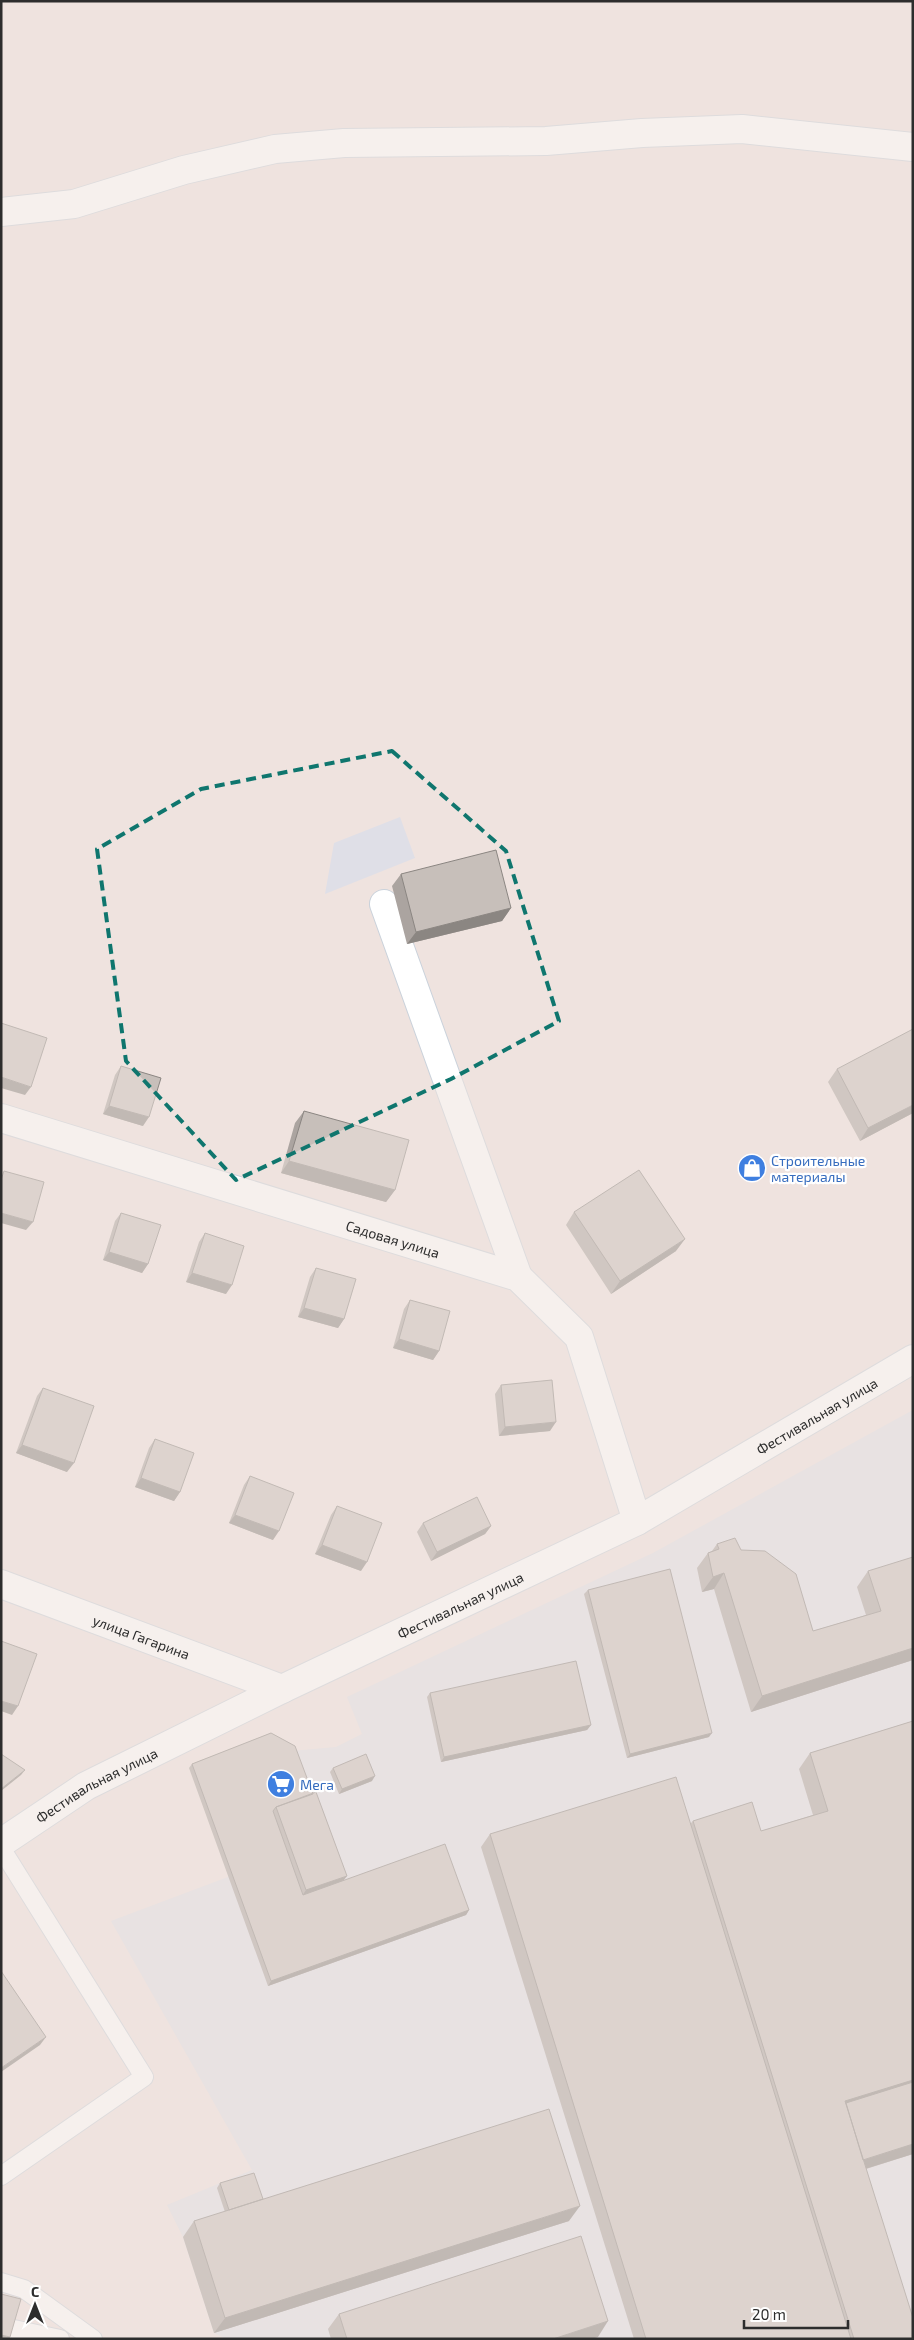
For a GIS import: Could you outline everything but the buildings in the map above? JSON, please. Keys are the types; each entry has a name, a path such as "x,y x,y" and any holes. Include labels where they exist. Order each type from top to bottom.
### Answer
{"street":[{"path":"1,212 74,204 184,170 275,149 344,143 546,141 642,133 742,129 913,147"},
{"path":"384,904 518,1277"},
{"name":"Садовая улица","path":"1,1118 518,1277 579,1337 637,1521"},
{"name":"Фестивальная улица","path":"1,1843 86,1786 282,1689 637,1521 913,1359"},
{"name":"улица Гагарина","path":"1,1584 282,1689"}],"lane":[{"path":"1,1848 144,2077 1,2176"},
{"path":"1,2282 24,2289 93,2339"},
{"path":"9,2328 60,2339"}],"highlighted area":[{"path":"392,751 506,851 559,1021 451,1079 236,1180 126,1061 97,849 201,789"}],"shaded area":[{"path":"400,817 415,858 325,894 334,843"},
{"path":"913,1410 913,2339 226,2339 214,2333 183,2237 167,2205 252,2170 111,1921 228,1877 292,1751 336,1747 362,1734 347,1697 653,1553"}],"place":[{"name":"Строительные материалы","path":"752,1168"},
{"name":"Мега","path":"281,1784"}]}
